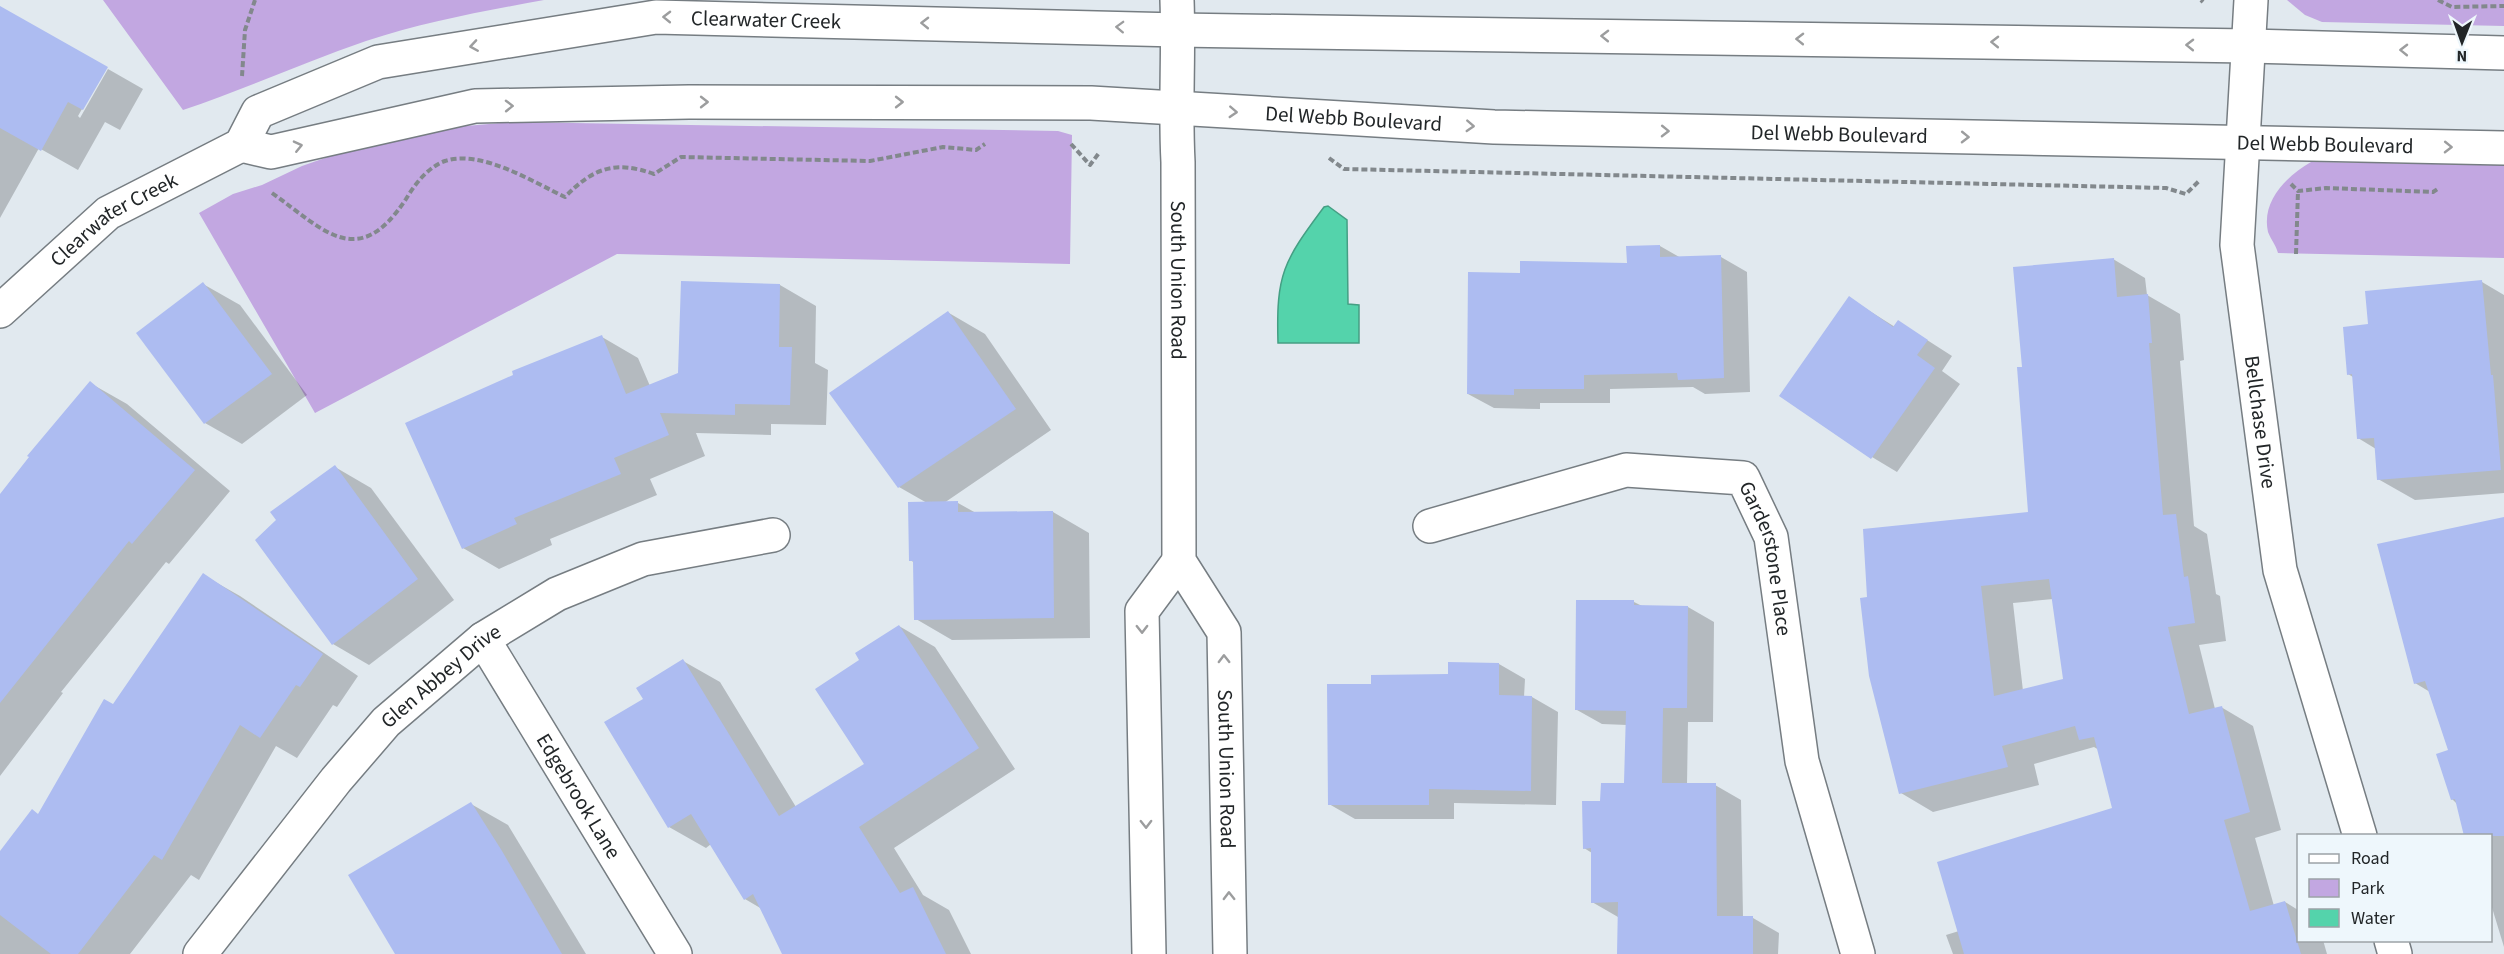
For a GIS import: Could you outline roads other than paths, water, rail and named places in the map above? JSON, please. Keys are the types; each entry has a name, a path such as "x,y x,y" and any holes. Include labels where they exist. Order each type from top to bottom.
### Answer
{"street":[{"name":"Bellchase Drive","path":"2251,0 2237,245 2280,570 2359,834"},
{"path":"1177,15 2504,53"},
{"name":"South Union Road","path":"1177,15 1175,108 1178,173 1179,561 1224,632 1230,954"},
{"name":"Clearwater Creek","path":"0,312 108,213 241,145 258,112 378,62 656,17 1177,15"},
{"path":"241,145 271,152 475,106 701,102 1091,103 1175,108"},
{"name":"Del Webb Boulevard","path":"1175,108 1494,127 2504,148"},
{"name":"Garderstone Place","path":"1430,526 1626,470 1743,478 1772,537 1802,760 1858,954"},
{"name":"Glen Abbey Drive","path":"200,954 336,780 386,722 483,639 557,594 643,559 773,535"},
{"path":"1149,954 1142,611 1179,561"},
{"name":"Edgebrook Lane","path":"483,639 675,954"}],"water":[{"path":"1328,206 1347,220 1348,304 1359,305 1359,343 1278,343 1279,300 1285,270 1299,242 1324,207"}]}
